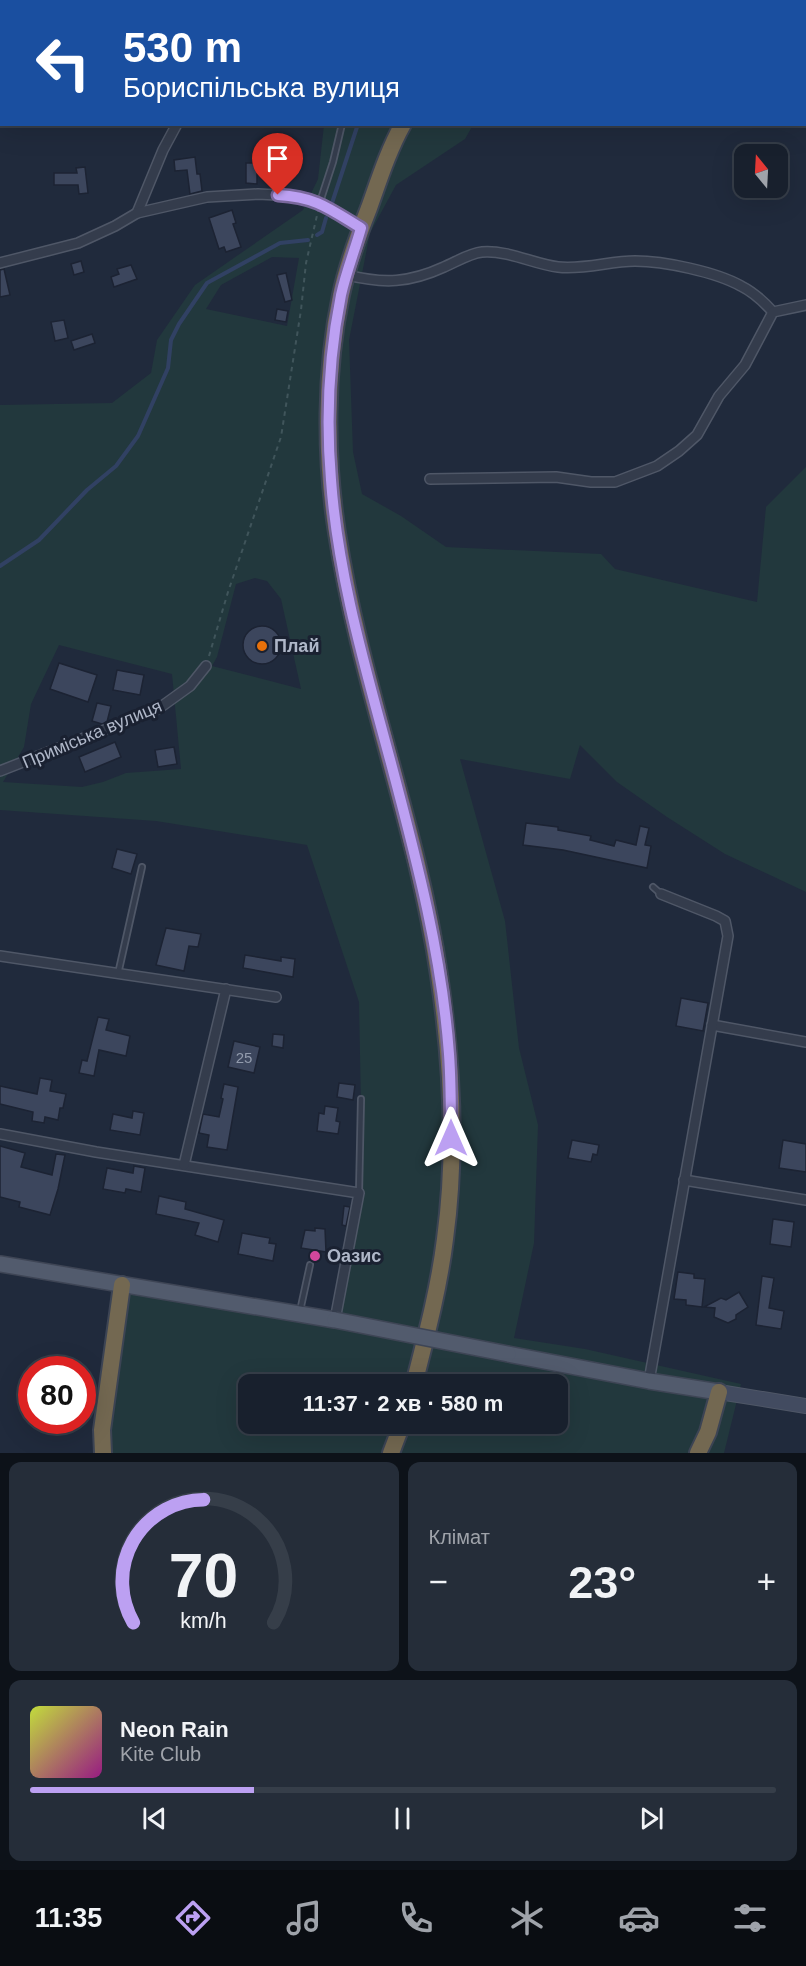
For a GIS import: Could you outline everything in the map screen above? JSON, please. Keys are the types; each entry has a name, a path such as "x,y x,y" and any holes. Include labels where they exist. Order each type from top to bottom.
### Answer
{"highway":[{"path":"402,126 361,228 341,294 330,385 329,439 336,531 346,585 420,873 439,973 449,1054 451,1178 445,1239 437,1288 416,1374"},
{"path":"103,1453 102,1430 122,1285"},
{"path":"698,1453 708,1432 719,1392"},
{"path":"391,1453 398,1434"}],"main road":[{"path":"0,1264 335,1320 649,1381 806,1406"}],"street":[{"path":"137,213 163,150 176,126"},
{"path":"0,263 78,243 137,213 207,197 258,194 297,196 320,202 361,228"},
{"path":"347,275 385,282 407,279 432,273 480,252 516,256 559,267 644,262 696,270 725,278 743,286 773,312"},
{"path":"430,479 556,477 591,482 615,482 657,466 697,435 719,396 745,365 773,312 806,305"},
{"name":"Приміська вулиця","path":"0,771 158,709 190,686 206,666"},
{"path":"649,1381 728,936 725,921 661,894"},
{"path":"0,956 276,997"},
{"path":"184,1166 226,990"},
{"path":"712,1025 806,1042"},
{"path":"0,1134 96,1152 359,1193 335,1320"},
{"path":"684,1180 806,1200"}],"lane":[{"path":"320,202 342,126"},
{"path":"118,974 142,867"},
{"path":"653,887 661,894"},
{"path":"359,1193 361,1099"},
{"path":"300,1314 310,1264"}],"path":[{"path":"206,666 228,592 281,437 306,263 320,202"}],"green space":[{"path":"324,126 472,126 465,139 396,185 370,233 349,340 353,452 362,494 401,516 446,547 601,554 615,569 757,602 766,507 806,467 806,892 725,854 667,817 617,782 580,745 570,779 460,759 505,921 519,1048 538,1125 534,1243 514,1338 585,1349 741,1384 724,1453 99,1453 120,1282 338,1316 356,1210 361,1106 359,1002 307,845 156,821 0,810 0,405 112,403 151,373 157,340 195,285 303,210 318,179","holes":["272,257 299,258 287,326 206,309 221,285","255,578 267,581 281,599 301,689 212,666 217,657 236,584","59,645 172,674 181,769 126,773 82,787 3,782 24,747 31,704"]}],"building":[{"path":"274,138 284,139 282,155 298,156 296,175 265,172 267,153 271,154"},
{"path":"195,157 202,191 190,194 187,170 175,171 174,160"},
{"path":"246,163 257,163 257,184 246,183"},
{"path":"85,167 88,193 79,194 78,185 54,185 54,173 77,173 76,168"},
{"path":"232,210 236,223 233,224 241,247 226,252 224,247 219,249 209,218"},
{"path":"81,261 84,272 74,275 71,264"},
{"path":"131,265 137,279 114,287 111,277 119,274 117,269"},
{"path":"4,269 10,295 0,297 0,270"},
{"path":"286,273 292,300 285,302 277,275"},
{"path":"277,309 288,311 286,322 275,320"},
{"path":"64,320 68,338 55,341 51,322"},
{"path":"92,334 95,343 74,350 71,341"},
{"path":"262,626 269,627 275,632 280,638 280,652 275,658 269,663 262,664 255,663 249,658 244,652 243,645 244,638 249,632 255,627"},
{"path":"59,663 97,675 88,702 50,689"},
{"path":"117,670 144,675 140,695 113,690"},
{"path":"97,703 111,706 107,722 102,724 92,721"},
{"path":"115,742 121,757 85,772 79,757"},
{"path":"174,747 177,764 158,767 155,750"},
{"path":"526,823 558,827 558,830 591,836 590,840 614,846 616,840 636,845 640,826 649,828 645,845 651,846 647,868 563,850 523,845"},
{"path":"117,849 137,854 131,874 112,868"},
{"path":"166,928 201,934 198,947 189,946 184,971 156,965"},
{"path":"245,955 281,961 281,957 295,959 293,977 243,968"},
{"path":"681,998 708,1003 703,1031 676,1026"},
{"path":"98,1017 109,1019 106,1030 130,1036 126,1056 99,1050 94,1076 79,1073 82,1060 87,1061"},
{"path":"273,1034 284,1035 283,1048 272,1046"},
{"path":"234,1041 260,1047 254,1073 228,1067"},
{"path":"40,1078 52,1080 50,1091 66,1094 58,1120 45,1117 44,1123 32,1121 33,1112 0,1104 0,1086 37,1094"},
{"path":"339,1083 355,1085 353,1100 337,1097"},
{"path":"224,1084 238,1087 227,1150 207,1147 209,1135 199,1133 203,1114 219,1117"},
{"path":"325,1106 338,1108 336,1121 340,1122 338,1134 317,1131 319,1113 324,1114"},
{"path":"133,1111 144,1113 140,1135 110,1130 113,1114 132,1118"},
{"path":"572,1140 599,1145 597,1155 593,1154 591,1162 568,1158"},
{"path":"783,1140 806,1144 806,1172 779,1168"},
{"path":"0,1146 25,1153 21,1167 52,1175 56,1154 65,1155 50,1215 19,1207 20,1202 0,1197"},
{"path":"134,1166 145,1168 141,1192 126,1189 125,1193 103,1189 107,1168 133,1173"},
{"path":"159,1196 186,1202 185,1209 224,1220 218,1242 195,1235 199,1223 156,1214"},
{"path":"344,1206 350,1207 346,1226 342,1225"},
{"path":"773,1219 794,1222 791,1247 770,1244"},
{"path":"315,1228 325,1229 326,1252 301,1248 305,1230 315,1231"},
{"path":"242,1233 270,1238 269,1243 276,1244 273,1261 238,1254"},
{"path":"678,1272 694,1274 694,1278 705,1279 702,1307 686,1305 686,1300 674,1299"},
{"path":"762,1276 774,1278 769,1308 784,1311 781,1329 756,1325"},
{"path":"739,1292 748,1307 736,1315 736,1319 728,1323 714,1317 715,1308 704,1307 721,1298 726,1300"}],"waterway":[{"path":"332,203 357,126"},
{"path":"317,235 322,232 326,218"},
{"path":"0,566 39,540 87,490 116,466 138,436 168,368 171,340 207,283 280,243 308,240"}],"place":[{"name":"Плай","path":"262,646"},
{"name":"Оазис","path":"315,1256"}],"route":[{"path":"278,195 297,196 320,202 361,228 341,294 335,340 330,385 331,481 336,531 346,585 420,873 439,973 449,1054 451,1138"}]}
